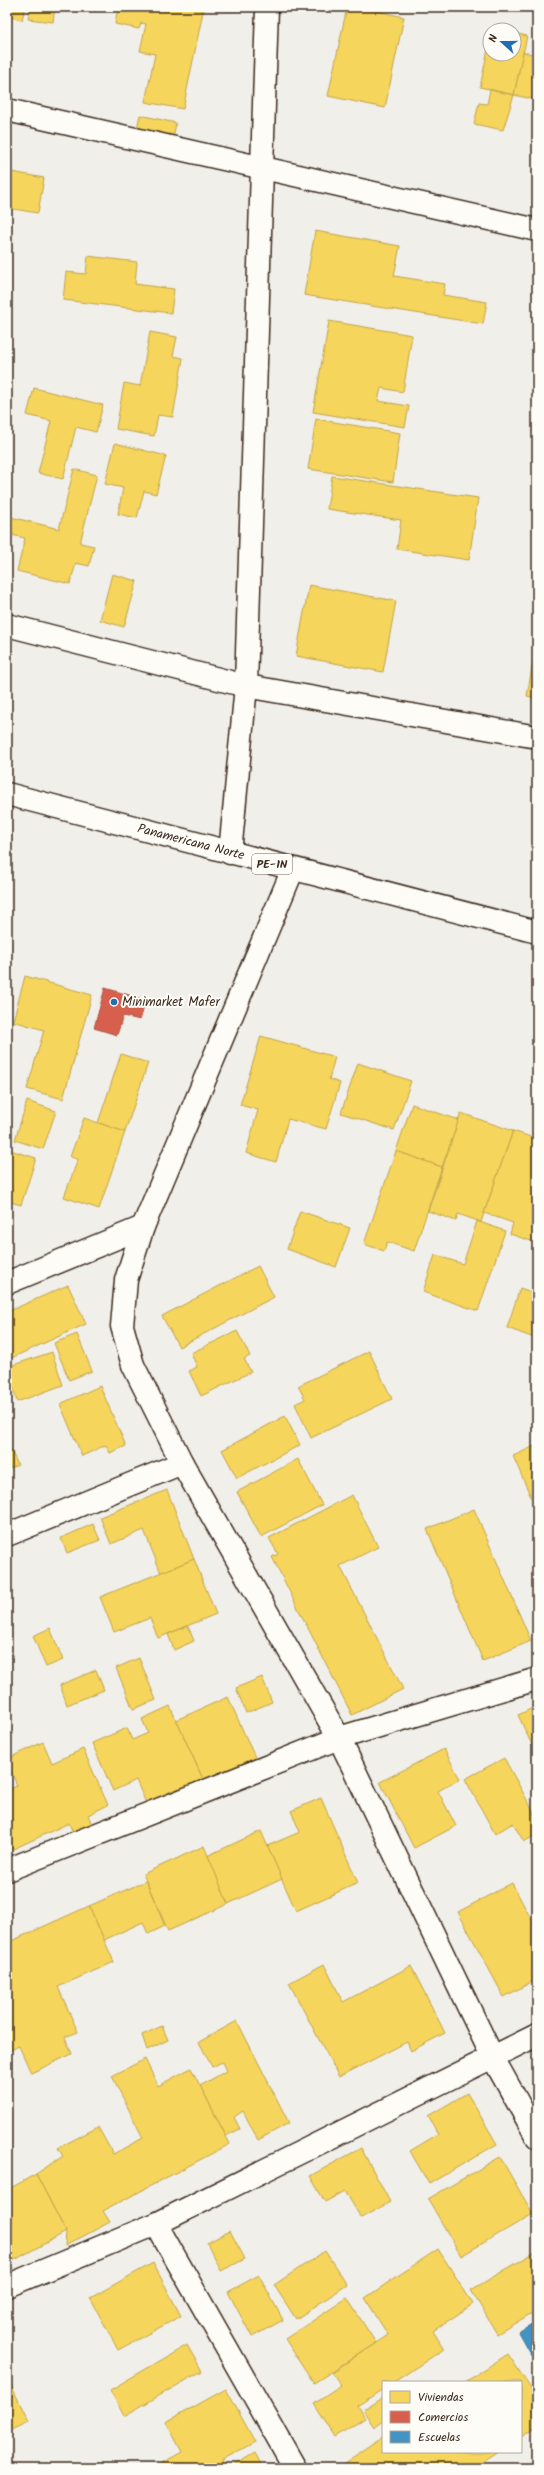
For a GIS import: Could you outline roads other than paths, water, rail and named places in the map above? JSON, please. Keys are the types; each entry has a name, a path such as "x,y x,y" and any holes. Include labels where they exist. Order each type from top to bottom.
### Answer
{"main road":[{"path":"230,853 246,686 267,7"},
{"path":"7,110 537,230"},
{"path":"7,625 246,686 537,737"},
{"name":"Panamericana Norte","path":"7,794 537,932"},
{"path":"293,869 143,1227 126,1280 122,1326 133,1365 182,1463 339,1738 493,2058 537,2137"},
{"path":"7,1283 143,1227"},
{"path":"7,1535 182,1463"},
{"path":"7,1870 339,1738 537,1679"},
{"path":"7,2286 156,2224 537,2035"},
{"path":"156,2224 295,2468"}],"place":[{"name":"Minimarket Mafer","path":"114,1002"}]}
